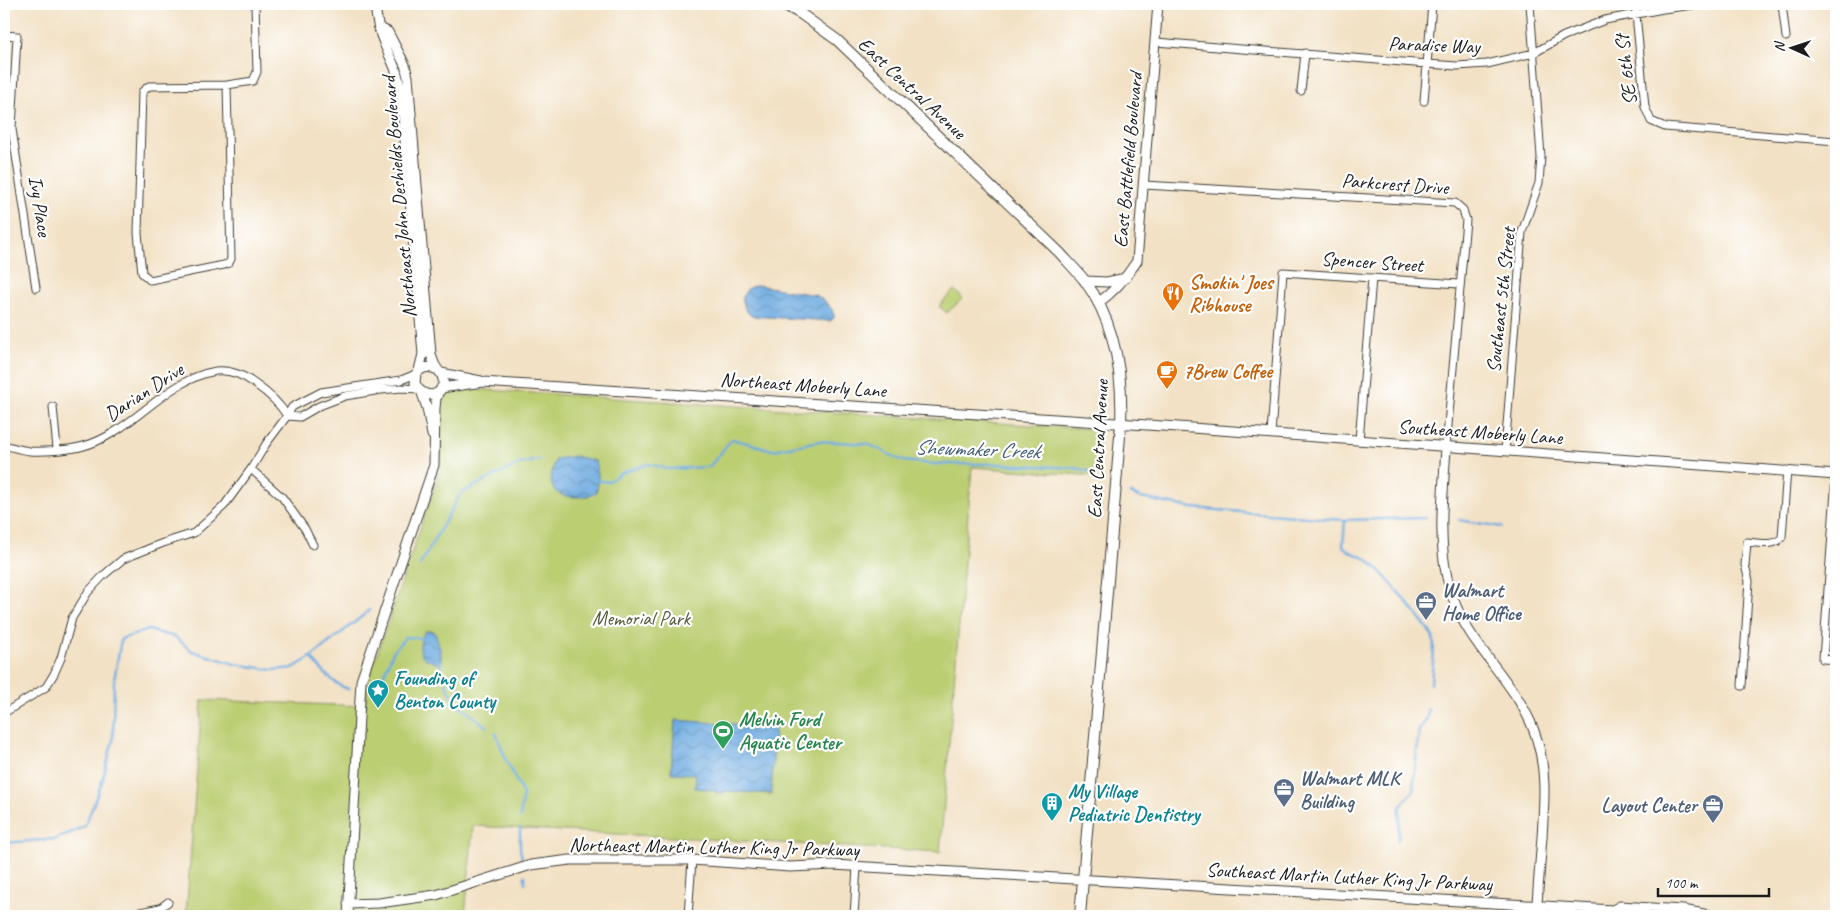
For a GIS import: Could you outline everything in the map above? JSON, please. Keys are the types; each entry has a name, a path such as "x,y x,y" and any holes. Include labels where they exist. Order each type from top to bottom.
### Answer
{"main road":[{"name":"East Central Avenue","path":"783,4 801,14 837,40 1059,252 1085,281 1098,303 1112,336 1119,364 1122,398 1121,424 1080,916"}],"street":[{"path":"227,85 229,263 150,280 142,273 138,233 142,92 149,86 227,85 253,81 257,72 255,4"},
{"name":"Northeast John Deshields Boulevard","path":"375,4 383,42 395,64 400,85 422,354 418,372"},
{"name":"East Battlefield Boulevard","path":"1098,303 1112,294 1137,261 1158,4"},
{"path":"1424,101 1432,4"},
{"name":"Southeast 5th Street","path":"1505,451 1522,232 1539,183 1541,158 1530,4"},
{"name":"SE 6th St","path":"1635,4 1645,107 1651,121 1665,127 1836,141"},
{"name":"Paradise Way","path":"1156,42 1427,64 1458,66 1487,64 1534,53 1564,36 1605,20 1701,4"},
{"path":"1782,4 1786,37"},
{"name":"Northeast John Deshields Boulevard","path":"380,28 388,32 404,64 408,77 431,354 434,364 440,371"},
{"name":"Ivy Place","path":"4,35 17,36 8,129 36,288"},
{"path":"1301,90 1305,53"},
{"name":"Parkcrest Drive","path":"1144,185 1454,203 1463,210 1466,220 1446,448"},
{"name":"Spencer Street","path":"1271,434 1283,272 1459,284"},
{"path":"1085,281 1107,282 1126,278"},
{"path":"1359,441 1372,278"},
{"path":"4,713 46,687 61,658 72,618 88,592 123,559 194,533 224,506 251,469 266,444 288,416 292,407 304,399 321,392 401,380 427,367 440,371 444,380 436,399 434,465 360,681 348,916"},
{"name":"Darian Drive","path":"4,445 32,451 80,447 108,435 174,389 197,376 217,370 231,372 248,379 273,397 288,416"},
{"name":"Northeast Moberly Lane","path":"440,371 484,382 1121,424"},
{"path":"418,372 415,383 427,408 434,442"},
{"name":"Northeast Moberly Lane","path":"440,390 484,382"},
{"path":"288,416 300,417 319,406 345,396 381,390 420,391 432,395 440,390"},
{"path":"53,407 57,449"},
{"name":"Southeast Moberly Lane","path":"1121,424 1446,448 1787,470 1836,476"},
{"path":"1446,448 1441,548 1448,586 1459,613 1471,634 1525,711 1533,726 1541,754 1544,803 1536,916"},
{"path":"251,469 282,497 305,529 313,545"},
{"path":"1742,686 1749,581 1745,565 1747,542 1775,543 1782,537 1787,470"},
{"path":"1836,476 1823,658 1836,660"},
{"name":"Northeast Martin Luther King Jr Parkway","path":"348,904 379,904 436,895 531,865 570,860 692,860 790,868 833,865 1084,880"},
{"path":"688,916 692,860"},
{"path":"854,916 857,867"},
{"name":"Southeast Martin Luther King Jr Parkway","path":"1084,880 1537,905 1615,913 1620,906 1683,910 1714,916"},
{"path":"121,916 160,908 168,902"}],"green space":[{"path":"954,290 963,298 947,313 939,306"},
{"name":"Memorial Park","path":"450,389 1092,429 1099,431 1096,476 972,467 940,852 473,826 465,916 186,916 202,700 365,706 369,677 440,471 440,408 442,395"}],"water":[{"path":"757,285 815,295 828,304 833,311 834,318 830,321 751,316 745,309 742,297 748,288"},
{"path":"575,456 595,461 598,474 596,493 584,497 567,496 555,491 552,487 553,467 556,459"},
{"path":"425,631 434,631 441,655 441,663 425,658 420,651 420,643"},
{"name":"Melvin Ford Aquatic Center","path":"675,720 775,727 771,794 725,791 724,793 695,788 696,774 671,773"}],"waterway":[{"name":"Shewmaker Creek","path":"596,480 607,482 623,472 649,464 668,469 709,467 732,439 773,450 820,441 868,444 903,461 934,464 996,464 1074,468 1099,473"},
{"name":"Shewmaker Creek","path":"420,565 461,493 519,464 539,460"},
{"name":"Shewmaker Creek","path":"1130,493 1141,498 1192,508 1345,520 1426,518"},
{"path":"1345,520 1343,546 1366,559 1381,572 1413,610 1433,638 1434,654 1431,684"},
{"name":"Shewmaker Creek","path":"1459,520 1502,527"},
{"name":"Shewmaker Creek","path":"4,843 56,839 85,826 102,782 113,740 114,681 121,639 148,630 175,637 192,651 235,664 273,670 293,668 311,657 370,610"},
{"path":"374,692 378,689 393,652 405,637 421,638 423,640"},
{"path":"311,657 333,681 349,689"},
{"path":"439,660 447,686 455,702 487,727"},
{"path":"1398,840 1400,807 1413,791 1419,730 1427,718 1428,709"},
{"path":"496,733 506,760 523,794 520,818"},
{"path":"520,828 522,859"},
{"path":"525,876 525,883"}],"place":[{"name":"Smokin' Joes Ribhouse","path":"1173,312"},
{"name":"7Brew Coffee","path":"1167,390"},
{"name":"Walmart Home Office","path":"1426,621"},
{"name":"Founding of Benton County","path":"378,709"},
{"name":"Melvin Ford Aquatic Center","path":"723,750"},
{"name":"Walmart MLK Building","path":"1284,808"},
{"name":"My Village Pediatric Dentistry","path":"1052,822"},
{"name":"Layout Center","path":"1713,824"}]}
